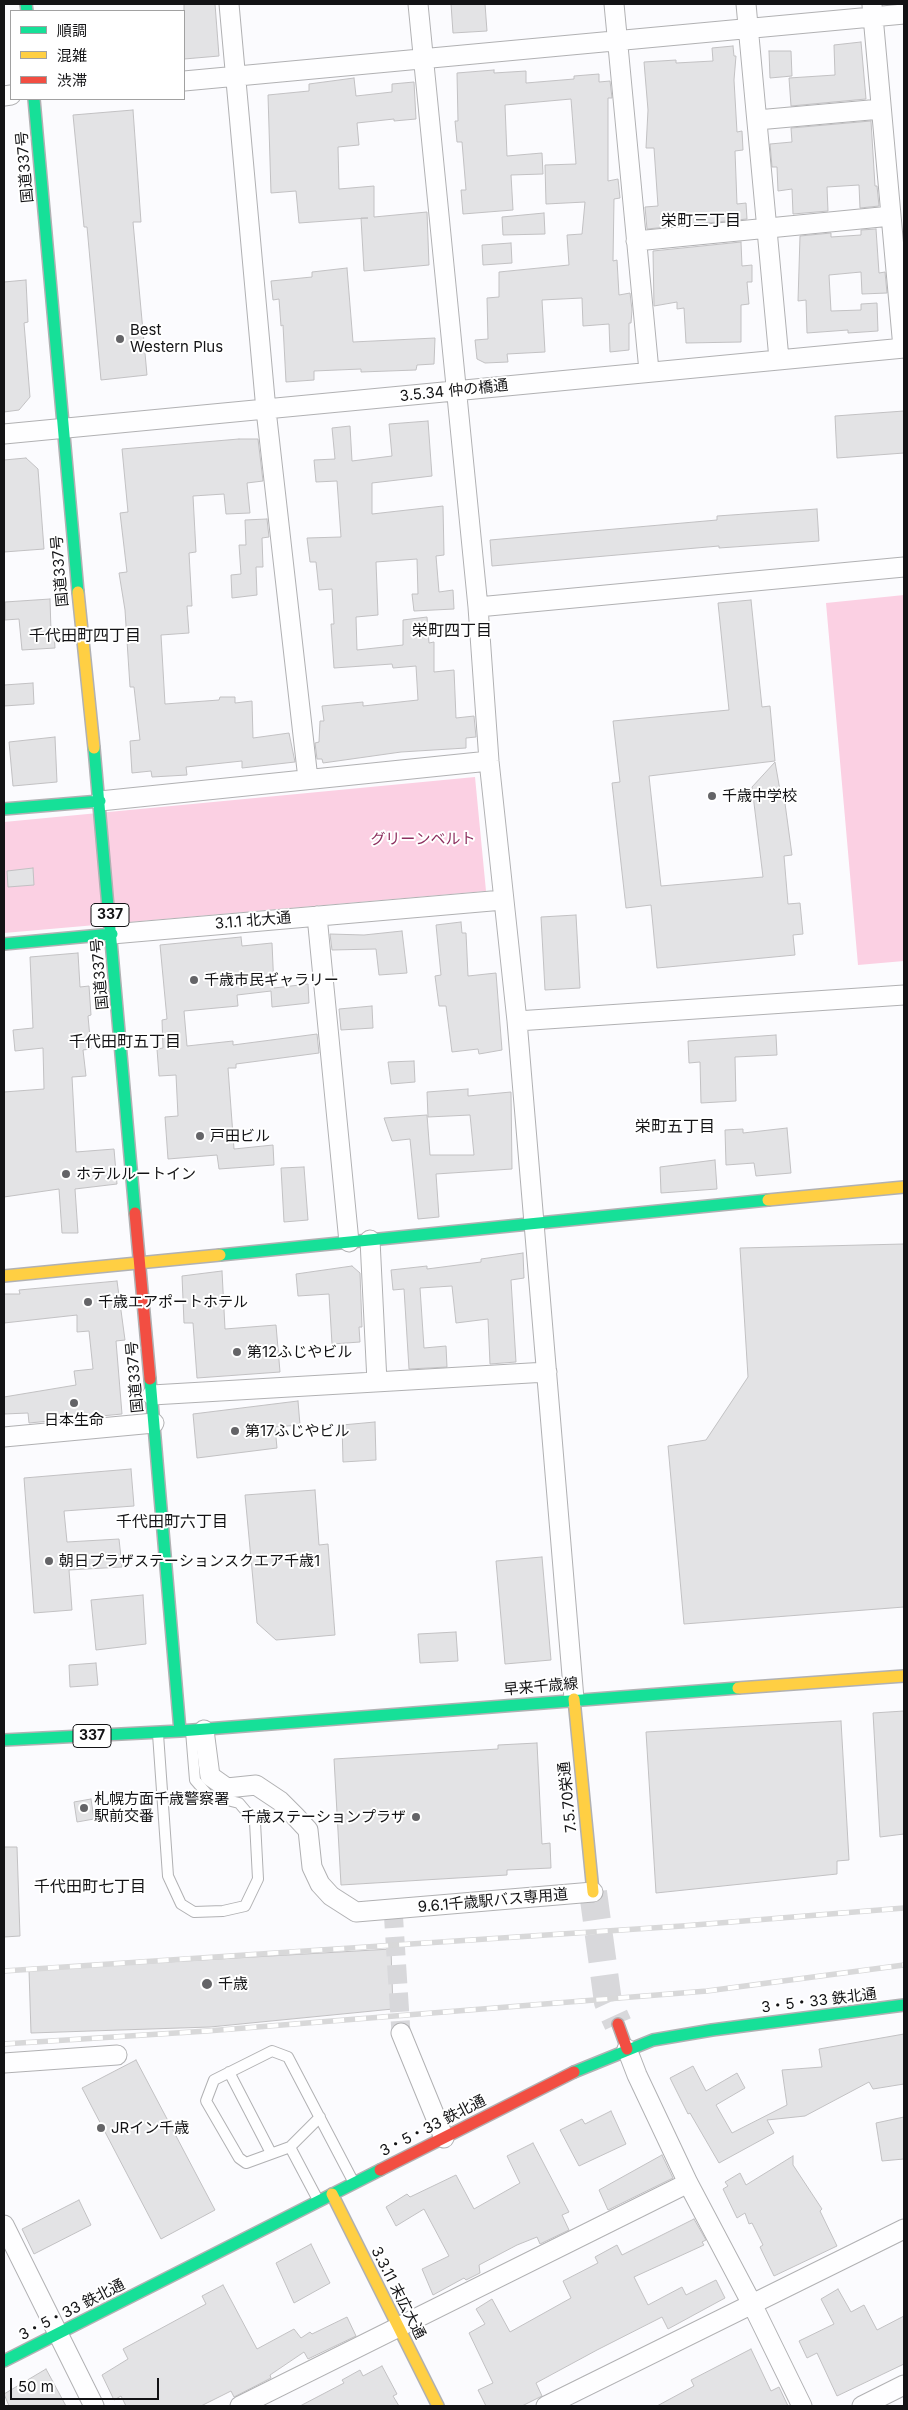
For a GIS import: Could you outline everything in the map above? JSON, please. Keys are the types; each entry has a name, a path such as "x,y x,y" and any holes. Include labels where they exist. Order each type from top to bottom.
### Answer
{"main road":[{"name":"国道337号","path":"34,100 62,429 100,801 154,1423 192,1731"},
{"path":"4,808 100,801"},
{"name":"3.1.1 北大通","path":"4,944 112,934"},
{"path":"4,1276 904,1187"},
{"name":"早来千歳線","path":"192,1731 574,1699 904,1676"},
{"name":"7.5.70栄通","path":"574,1699 593,1892"},
{"name":"337","path":"4,1740 192,1731"},
{"name":"3・5・33 鉄北通","path":"4,2361 59,2335 589,2064 653,2040 712,2030 904,2005"},
{"path":"618,2024 627,2050"},
{"name":"3.3.11 末広大通","path":"332,2194 438,2406"}],"street":[{"path":"229,4 266,410 308,779"},
{"path":"418,4 478,607 488,761 517,1021 574,1699"},
{"path":"614,4 649,372"},
{"path":"746,4 779,359"},
{"path":"185,81 748,27 872,10 904,14"},
{"path":"872,10 904,348"},
{"path":"757,120 881,109"},
{"path":"636,241 891,216"},
{"name":"3.5.34 仲の橋通","path":"4,434 904,348"},
{"path":"478,607 904,567"},
{"path":"100,801 488,761"},
{"name":"3.1.1 北大通","path":"112,934 503,900"},
{"path":"317,916 349,1242"},
{"path":"517,1021 904,995"},
{"path":"370,1240 377,1382"},
{"path":"152,1395 547,1372"},
{"path":"4,1437 154,1423"},
{"name":"9.6.1千歳駅バス専用道","path":"192,1731 210,1776 227,1788 256,1785 280,1801 302,1822 308,1830 312,1867 320,1884 331,1896 356,1912 593,1892"},
{"path":"401,2033 444,2138"},
{"path":"627,2050 688,2183 752,2304 802,2406"},
{"path":"4,2063 117,2055"},
{"path":"240,2406 688,2183"},
{"path":"4,2226 94,2406"},
{"path":"546,2406 904,2229"},
{"path":"862,2406 904,2385"}],"lane":[{"path":"158,1733 168,1876 181,1904 194,1912 223,1911 244,1906 258,1879 256,1822 239,1803 208,1795 195,1780 192,1731"},
{"path":"320,2117 290,2147 246,2163 239,2158 206,2101 214,2080 272,2051 288,2057 320,2117 354,2183"},
{"path":"229,2072 271,2153"},
{"path":"290,2147 318,2201"}],"green space":[{"path":"904,595 904,961 858,965 826,603"},
{"name":"グリーンベルト","path":"475,777 486,891 4,933 4,822"}],"building":[{"path":"184,4 215,4 219,56 185,59"},
{"path":"451,4 485,4 487,31 453,33"},
{"path":"861,42 866,99 791,106 789,78 835,75 834,45"},
{"path":"733,46 734,56 736,56 734,80 737,132 742,131 743,150 735,151 737,204 746,203 747,219 647,229 645,207 658,206 654,148 646,148 648,110 644,62 676,60 676,63 713,61 712,48"},
{"path":"769,51 791,51 792,76 770,78"},
{"path":"494,70 494,73 526,71 526,83 574,79 574,76 599,74 599,82 610,81 612,98 608,98 608,181 618,179 620,198 614,199 613,261 617,260 619,295 630,293 632,310 631,323 629,323 629,350 610,352 609,324 583,326 582,298 542,300 545,352 507,354 508,362 485,363 477,359 475,340 488,339 487,298 499,297 499,272 569,265 567,235 582,234 585,202 546,204 545,165 576,164 571,99 505,105 507,156 542,153 543,174 511,175 513,210 463,214 461,190 466,190 462,142 457,142 455,121 458,121 457,73"},
{"path":"354,78 356,96 392,92 392,84 414,82 416,119 357,123 359,145 338,147 339,189 374,186 374,217 427,212 429,265 364,271 361,219 299,223 296,191 271,193 268,95 309,91 309,84"},
{"path":"133,110 141,222 133,222 147,375 101,380 87,227 84,227 73,115"},
{"path":"871,121 875,186 877,186 879,206 860,208 859,185 827,187 828,211 793,214 792,189 778,191 777,167 772,167 770,144 792,142 791,128"},
{"path":"544,213 545,234 503,235 502,217"},
{"path":"876,229 879,273 885,272 887,293 862,294 861,272 829,275 831,311 861,310 861,304 877,303 878,331 848,333 848,330 807,333 806,300 798,301 800,236 831,233 831,237 861,235 861,230"},
{"path":"741,242 742,266 752,265 752,282 747,282 749,304 741,305 741,342 686,343 684,308 677,309 677,302 654,306 653,251"},
{"path":"511,243 512,263 483,265 482,245"},
{"path":"347,268 353,342 435,338 434,364 417,365 416,370 361,372 361,369 314,371 314,380 286,382 283,325 281,326 279,299 273,300 271,281 312,277 312,272"},
{"path":"26,280 28,322 24,323 30,397 19,410 4,412 4,282"},
{"path":"904,411 904,453 837,458 835,416"},
{"path":"428,421 432,476 372,483 372,514 443,506 444,555 436,556 439,592 453,590 454,609 414,611 412,594 418,594 417,559 376,562 378,615 356,617 357,650 403,645 403,620 427,617 429,643 434,642 434,672 454,670 456,718 474,716 476,737 466,738 466,748 401,752 323,763 322,759 317,759 315,743 319,742 320,721 324,721 322,706 363,702 363,706 418,700 416,666 393,668 392,664 334,668 331,624 334,624 332,589 319,590 316,562 310,562 307,538 341,537 337,481 316,482 314,460 335,459 332,428 350,426 352,461 392,456 389,424"},
{"path":"258,439 263,481 247,483 250,513 226,514 224,494 193,496 196,552 189,553 192,606 187,606 189,633 161,635 165,704 219,700 220,697 235,697 235,703 252,701 253,738 289,733 295,762 242,768 242,761 186,767 187,775 152,777 151,771 132,773 130,741 140,740 134,687 130,687 125,610 119,573 127,572 120,513 128,512 122,449"},
{"path":"26,458 38,469 44,549 4,552 4,460"},
{"path":"817,509 819,541 719,548 719,546 492,566 490,540 717,520 717,516"},
{"path":"267,519 269,537 262,538 263,567 256,567 257,595 232,598 231,575 241,574 239,545 246,545 245,520"},
{"path":"50,599 51,631 54,631 55,648 22,650 19,619 5,620 5,602"},
{"path":"751,600 762,707 770,706 775,761 649,776 661,886 763,877 752,787 775,762 781,796 784,796 792,855 784,856 788,904 800,903 803,934 793,935 795,955 657,968 651,905 626,908 612,783 620,782 613,721 729,710 718,603"},
{"path":"33,683 34,704 4,706 4,685"},
{"path":"55,737 57,782 13,786 9,742"},
{"path":"33,868 34,885 8,887 7,871"},
{"path":"576,915 580,988 545,990 541,917"},
{"path":"461,922 462,933 466,933 468,976 496,973 502,1050 479,1054 478,1049 452,1052 446,1006 439,1006 435,976 441,975 436,925"},
{"path":"402,931 407,973 379,975 376,949 332,950 330,934 364,935"},
{"path":"241,937 242,946 272,943 274,988 308,984 309,1003 272,1007 271,991 237,995 238,1006 184,1011 187,1046 233,1041 233,1045 317,1034 319,1053 236,1064 236,1068 228,1068 234,1149 273,1145 274,1165 219,1169 217,1155 168,1159 165,1117 178,1116 176,1075 159,1076 157,1049 163,1048 162,1020 167,1019 160,945"},
{"path":"78,953 80,987 89,986 91,1015 88,1016 91,1049 83,1050 86,1076 72,1077 76,1152 114,1149 117,1184 75,1189 78,1233 62,1233 59,1189 4,1197 4,1092 44,1089 43,1048 15,1051 13,1030 33,1028 30,957"},
{"path":"372,1006 373,1028 341,1030 339,1009"},
{"path":"776,1035 777,1055 735,1057 736,1101 701,1103 700,1062 689,1063 688,1041"},
{"path":"414,1061 415,1082 391,1084 388,1062"},
{"path":"468,1089 468,1096 511,1092 512,1169 436,1174 439,1217 418,1219 410,1139 392,1141 384,1118 427,1115 430,1155 474,1155 470,1115 428,1117 427,1092"},
{"path":"787,1128 791,1173 756,1176 754,1163 726,1165 725,1130 743,1129 743,1133"},
{"path":"715,1160 717,1189 661,1193 660,1167"},
{"path":"304,1167 308,1220 284,1222 281,1168"},
{"path":"904,1244 904,1607 684,1624 668,1446 706,1440 748,1377 740,1248"},
{"path":"523,1253 524,1278 511,1280 516,1362 490,1364 488,1319 456,1323 452,1286 420,1288 424,1348 446,1346 447,1367 409,1369 404,1289 393,1290 391,1270 427,1266 427,1269 481,1262 481,1259"},
{"path":"352,1266 360,1273 362,1327 359,1327 360,1342 332,1344 329,1294 298,1296 296,1274"},
{"name":"第12ふじやビル","path":"222,1271 225,1329 276,1325 280,1372 197,1378 193,1323 184,1323 182,1276"},
{"path":"117,1281 125,1340 116,1341 122,1414 29,1423 28,1413 4,1414 4,1397 76,1385 74,1371 93,1369 89,1331 77,1332 77,1315 4,1323 4,1294 20,1294 19,1290"},
{"name":"第17ふじやビル","path":"298,1401 300,1425 275,1427 277,1448 197,1458 193,1414"},
{"path":"375,1422 376,1460 343,1462 342,1425"},
{"name":"朝日プラザステーションスクエア千歳1","path":"131,1469 134,1506 64,1511 67,1542 119,1539 122,1567 69,1570 72,1610 34,1613 24,1478"},
{"path":"315,1490 319,1545 328,1544 335,1635 276,1640 257,1623 245,1495"},
{"path":"542,1557 551,1660 505,1664 496,1561"},
{"path":"143,1595 146,1644 96,1650 91,1600"},
{"path":"456,1632 458,1661 420,1663 418,1634"},
{"path":"96,1663 98,1685 70,1687 69,1665"},
{"path":"904,1711 904,1834 880,1837 873,1713"},
{"path":"841,1721 849,1860 837,1861 837,1874 656,1893 646,1732"},
{"path":"537,1743 542,1844 550,1843 551,1868 507,1870 507,1875 341,1885 334,1759 498,1749 498,1745"},
{"path":"91,1799 94,1819 77,1822 74,1802"},
{"path":"4,1847 17,1847 20,1936 4,1937"},
{"name":"千歳","path":"391,1949 393,2009 210,2027 31,2033 29,1970"},
{"path":"904,2034 904,2084 873,2089 869,2082 805,2116 767,2120 774,2133 719,2163 690,2113 688,2114 670,2078 693,2066 706,2091 737,2073 745,2088 716,2105 732,2133 787,2105 782,2070 822,2067 819,2049"},
{"path":"136,2060 215,2210 161,2239 82,2088"},
{"path":"611,2111 626,2144 579,2166 560,2130 582,2119 585,2124"},
{"path":"904,2117 904,2159 882,2161 876,2123"},
{"path":"533,2143 569,2212 562,2215 569,2230 540,2244 537,2237 517,2245 479,2265 480,2273 466,2280 464,2278 433,2295 422,2269 449,2256 424,2209 396,2226 386,2207 407,2194 410,2197 456,2175 474,2209 520,2183 507,2156"},
{"path":"662,2155 673,2178 608,2210 599,2190"},
{"path":"793,2156 793,2165 822,2209 820,2211 837,2246 774,2276 760,2247 763,2245 752,2223 749,2224 745,2213 737,2218 723,2189 728,2186 725,2182 740,2173 746,2185"},
{"path":"79,2200 91,2225 34,2254 22,2229"},
{"path":"694,2219 706,2240 702,2242 704,2245 634,2277 648,2305 682,2287 686,2295 716,2280 725,2298 668,2329 662,2317 597,2350 536,2383 542,2396 522,2406 486,2406 478,2390 493,2383 469,2333 485,2324 476,2309 492,2299 510,2332 571,2298 563,2281 598,2263 595,2257 617,2245 622,2255"},
{"path":"311,2244 330,2283 294,2303 276,2263"},
{"path":"223,2285 257,2349 294,2329 301,2338 310,2332 312,2334 347,2317 356,2336 308,2359 304,2352 270,2375 271,2378 234,2397 231,2391 201,2406 126,2406 121,2396 114,2400 102,2375 128,2359 123,2349 206,2304 202,2296"},
{"path":"838,2289 851,2312 864,2305 877,2330 904,2316 904,2364 837,2396 817,2353 807,2358 799,2341 834,2324 821,2299"},
{"path":"751,2349 771,2391 779,2387 788,2406 657,2406 694,2386 691,2380"},
{"path":"382,2366 397,2394 393,2396 399,2406 300,2406 344,2383 342,2380 360,2370 363,2376"},
{"path":"46,2369 66,2406 9,2406 4,2394"}],"tunnel":[{"path":"593,1892 608,2002 618,2024"},
{"path":"393,1909 401,2033"}],"railway":[{"path":"4,1971 682,1926 904,1908"},
{"path":"4,2044 207,2031 707,1991 904,1965"}],"traffic: fast":[{"path":"26,4 27,10"},
{"path":"34,100 78,592"},
{"path":"94,748 135,1213"},
{"path":"4,809 100,801"},
{"path":"4,944 112,934"},
{"path":"220,1255 768,1200"},
{"path":"4,1740 180,1731 150,1379"},
{"path":"180,1731 738,1688"},
{"path":"574,2072 653,2040 712,2030 904,2005"},
{"path":"4,2361 380,2170"}],"traffic: slow":[{"path":"78,592 94,748"},
{"path":"768,1200 904,1187"},
{"path":"4,1276 220,1255"},
{"path":"738,1688 904,1676"},
{"path":"574,1699 593,1892"},
{"path":"332,2194 438,2406"}],"traffic: jam":[{"path":"135,1213 150,1379"},
{"path":"618,2024 627,2049"},
{"path":"380,2170 574,2072"}],"place":[{"name":"Best Western Plus","path":"120,339"},
{"name":"千歳中学校","path":"712,796"},
{"name":"千歳市民ギャラリー","path":"194,980"},
{"name":"戸田ビル","path":"200,1136"},
{"name":"ホテルルートイン","path":"66,1174"},
{"name":"千歳エアポートホテル","path":"88,1302"},
{"name":"第12ふじやビル","path":"237,1352"},
{"name":"日本生命","path":"74,1403"},
{"name":"第17ふじやビル","path":"235,1431"},
{"name":"朝日プラザステーションスクエア千歳1","path":"49,1561"},
{"name":"札幌方面千歳警察署 駅前交番","path":"84,1808"},
{"name":"千歳ステーションプラザ","path":"416,1817"},
{"name":"千歳","path":"207,1984"},
{"name":"JRイン千歳","path":"101,2128"}],"district":[{"name":"栄町三丁目","path":"701,221"},
{"name":"栄町四丁目","path":"452,631"},
{"name":"千代田町四丁目","path":"85,636"},
{"name":"千代田町五丁目","path":"125,1042"},
{"name":"栄町五丁目","path":"675,1127"},
{"name":"千代田町六丁目","path":"172,1522"},
{"name":"千代田町七丁目","path":"90,1887"}]}
